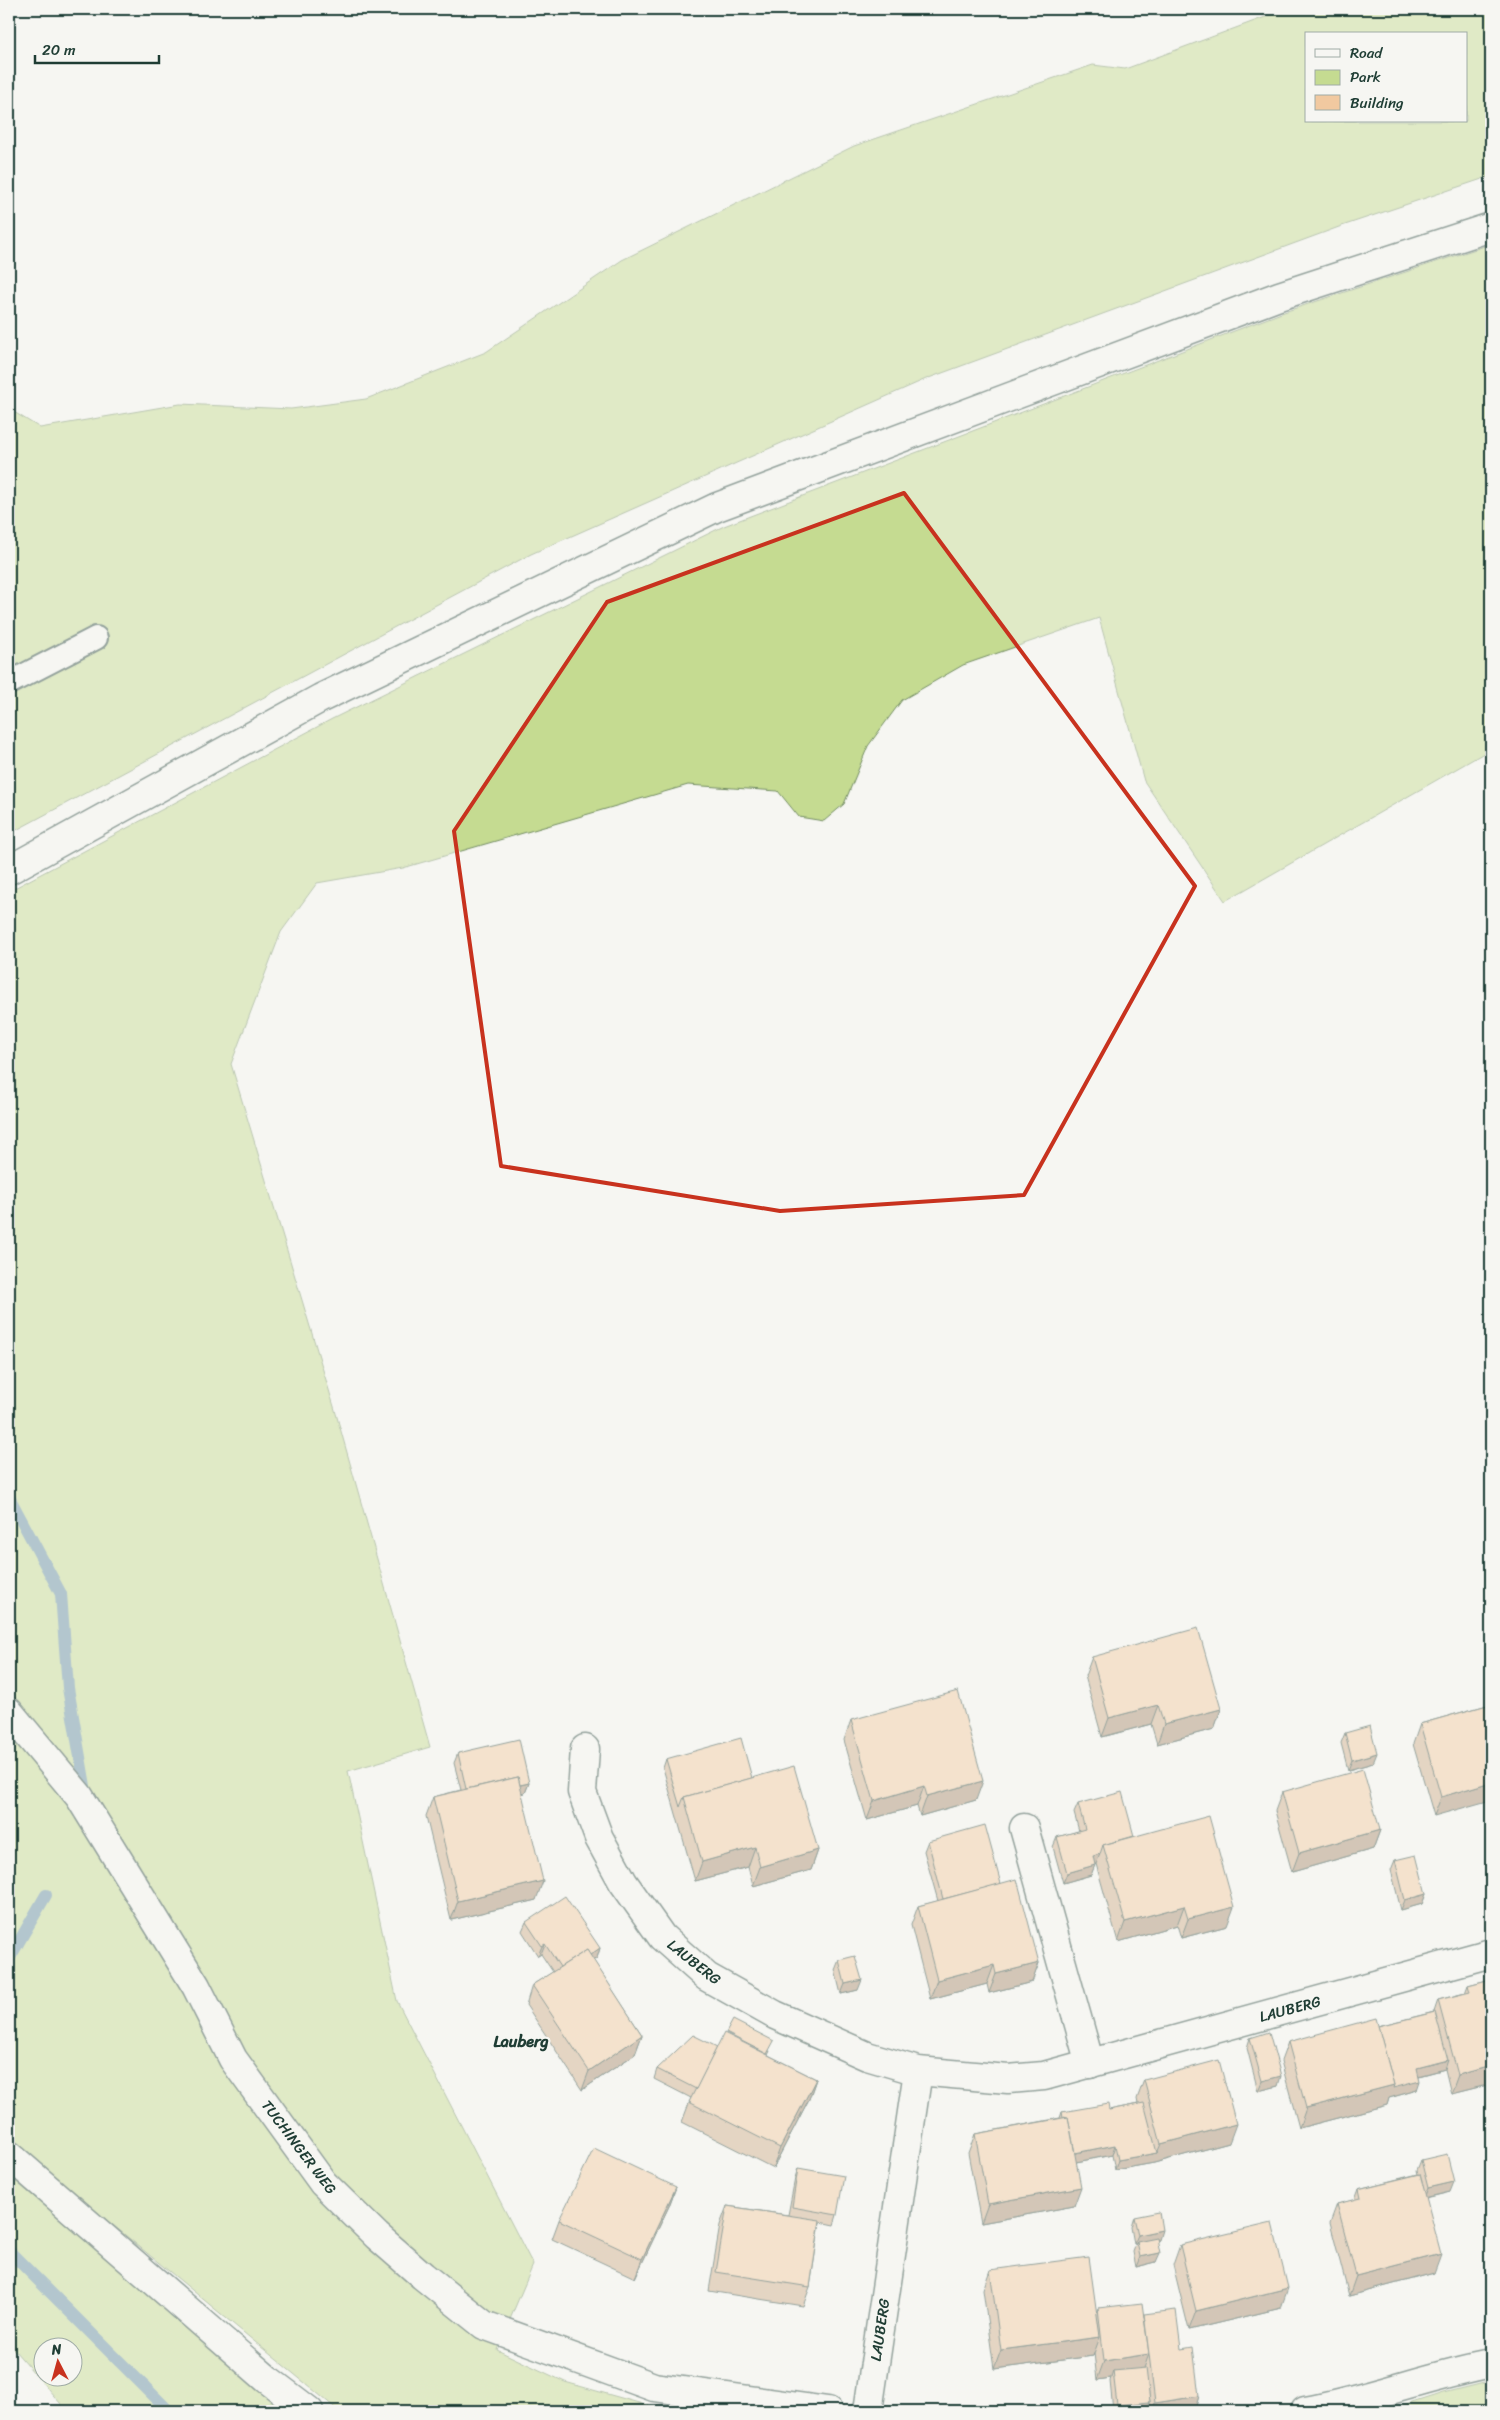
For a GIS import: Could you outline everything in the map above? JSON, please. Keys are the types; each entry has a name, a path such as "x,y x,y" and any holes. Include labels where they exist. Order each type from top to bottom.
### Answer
{"street":[{"path":"9,870 321,698 717,507 1279,296 1491,227"},
{"name":"TUCHINGER WEG","path":"9,1712 79,1796 196,1986 233,2059 322,2183 377,2236 416,2270 484,2325 654,2388 828,2411"},
{"name":"LAUBERG","path":"585,1749 582,1792 599,1838 623,1882 662,1937 707,1976 775,2015 867,2056 918,2071 1008,2079 1044,2076 1491,1953"},
{"path":"1024,1828 1090,2064"},
{"name":"LAUBERG","path":"868,2411 918,2071"},
{"path":"9,2155 267,2380 310,2411"},
{"path":"1305,2411 1341,2405 1452,2372 1491,2364"}],"lane":[{"path":"9,683 96,638"}],"highlighted area":[{"path":"904,493 1195,886 1024,1195 780,1211 501,1166 454,831 607,602"}],"green space":[{"path":"1287,9 1491,9 1491,176 1339,227 926,379 531,554 9,834 9,409 40,428 180,404 291,409 366,399 486,352 622,260 854,146 1093,65 1125,69"},
{"path":"1491,244 1491,749 1225,901 1144,781 1099,618 963,665 902,700 868,746 844,804 824,821 799,817 778,791 688,785 403,868 317,883 281,932 231,1064 335,1410 430,1747 348,1771 397,2001 533,2265 497,2350 565,2382 667,2411 339,2411 57,2179 9,2136 9,891 332,719 724,526 1284,312"},
{"path":"9,2176 292,2411 67,2411 47,2388 82,2388 82,2338 32,2338 32,2371 9,2344"},
{"path":"1491,2381 1491,2411 1387,2411 1443,2393"}],"building":[{"path":"1198,1628 1221,1709 1164,1724 1158,1705 1109,1718 1092,1657"},
{"path":"958,1691 983,1781 927,1796 924,1786 874,1801 851,1720"},
{"path":"1491,1704 1491,1782 1441,1797 1420,1724"},
{"path":"1370,1726 1377,1753 1352,1760 1345,1733"},
{"path":"741,1738 752,1778 684,1797 680,1807 666,1759"},
{"path":"519,1739 529,1783 520,1785 518,1777 466,1789 458,1753"},
{"path":"794,1766 818,1850 760,1867 755,1847 702,1862 684,1797"},
{"path":"1363,1769 1380,1830 1299,1853 1282,1792"},
{"path":"518,1777 543,1881 458,1901 433,1797"},
{"path":"1122,1792 1134,1836 1103,1845 1100,1854 1093,1856 1095,1865 1067,1873 1057,1837 1085,1829 1078,1804"},
{"path":"1209,1816 1234,1907 1188,1919 1184,1906 1125,1922 1103,1845"},
{"path":"985,1825 1001,1884 943,1899 928,1841"},
{"path":"1416,1855 1426,1894 1405,1900 1395,1860"},
{"path":"1017,1879 1039,1963 996,1974 994,1965 937,1980 918,1906"},
{"path":"565,1896 600,1948 590,1955 587,1950 560,1967 545,1944 542,1946 526,1922"},
{"path":"587,1950 642,2035 589,2071 532,1985"},
{"path":"855,1956 862,1980 845,1984 839,1960"},
{"path":"1491,1979 1491,2066 1458,2075 1438,2000 1470,1992 1468,1985"},
{"path":"1435,2012 1448,2060 1417,2068 1420,2081 1393,2088 1394,2085 1378,2026"},
{"path":"1376,2018 1394,2085 1306,2108 1288,2042"},
{"path":"733,2020 774,2041 767,2054 726,2033"},
{"path":"1269,2032 1281,2076 1262,2081 1250,2038"},
{"path":"724,2033 816,2079 780,2148 689,2102"},
{"path":"693,2035 717,2047 696,2089 657,2069"},
{"path":"1219,2060 1236,2124 1161,2144 1144,2080"},
{"path":"1144,2103 1157,2153 1118,2160 1115,2145 1075,2153 1068,2117 1063,2118 1062,2112 1108,2104 1109,2110"},
{"path":"1068,2117 1081,2187 988,2204 975,2134"},
{"path":"594,2148 676,2187 642,2259 559,2220"},
{"path":"1447,2154 1454,2182 1428,2188 1421,2160"},
{"path":"798,2168 844,2176 837,2215 792,2207"},
{"path":"1420,2174 1441,2254 1356,2276 1337,2204 1360,2198 1358,2189"},
{"path":"727,2206 820,2220 810,2287 716,2272"},
{"path":"1159,2212 1162,2230 1138,2235 1134,2217"},
{"path":"1272,2223 1288,2288 1196,2311 1180,2245"},
{"path":"1157,2238 1160,2253 1140,2257 1137,2242"},
{"path":"1089,2257 1100,2337 1001,2350 990,2270"},
{"path":"1142,2303 1149,2354 1104,2361 1098,2308"},
{"path":"1176,2310 1181,2349 1193,2347 1199,2396 1155,2403 1144,2314"},
{"path":"1146,2368 1150,2402 1117,2405 1113,2371"}],"waterway":[{"path":"9,1497 61,1594 68,1688 85,1786"},
{"path":"9,1959 46,1895"},
{"path":"9,2251 169,2411"}],"district":[{"name":"Lauberg","path":"521,2041"}]}
